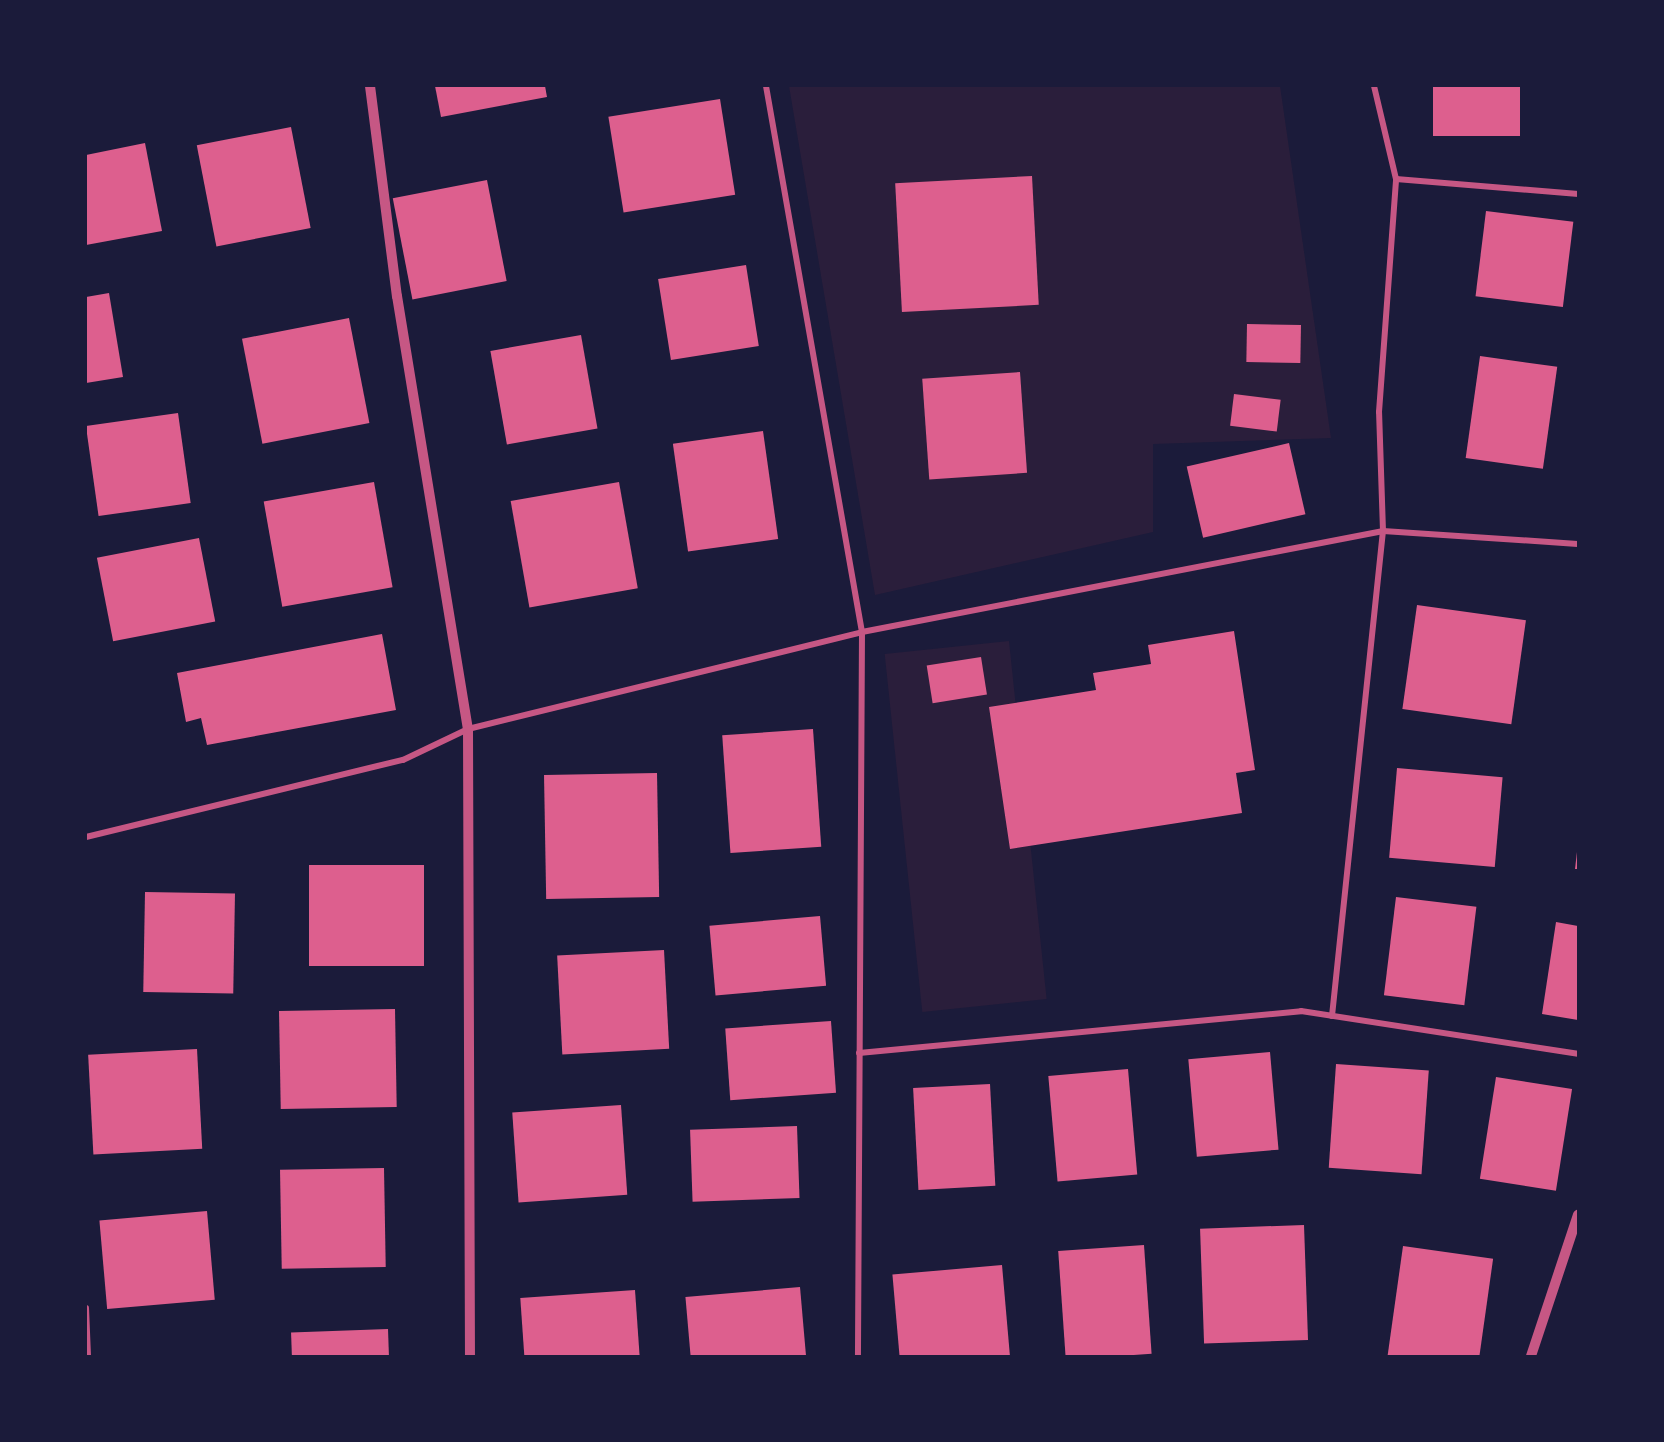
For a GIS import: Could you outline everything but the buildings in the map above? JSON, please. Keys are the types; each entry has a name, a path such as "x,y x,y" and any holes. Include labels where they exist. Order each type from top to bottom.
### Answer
{"street":[{"path":"370,86 397,296 468,729 470,1356"},
{"path":"766,86 862,632 858,1356"},
{"path":"1332,1016 1383,531 1379,412 1396,179 1374,86"},
{"path":"1396,179 1578,194"},
{"path":"86,837 403,760 468,729 862,632 1383,531 1578,544"},
{"path":"859,1053 1301,1011 1578,1054"},
{"path":"1531,1356 1578,1215"},
{"path":"86,1308 88,1356"}],"shaded area":[{"path":"789,86 1280,86 1331,438 1153,444 1153,532 875,595"},
{"path":"1009,641 1047,999 922,1012 885,654"}]}
